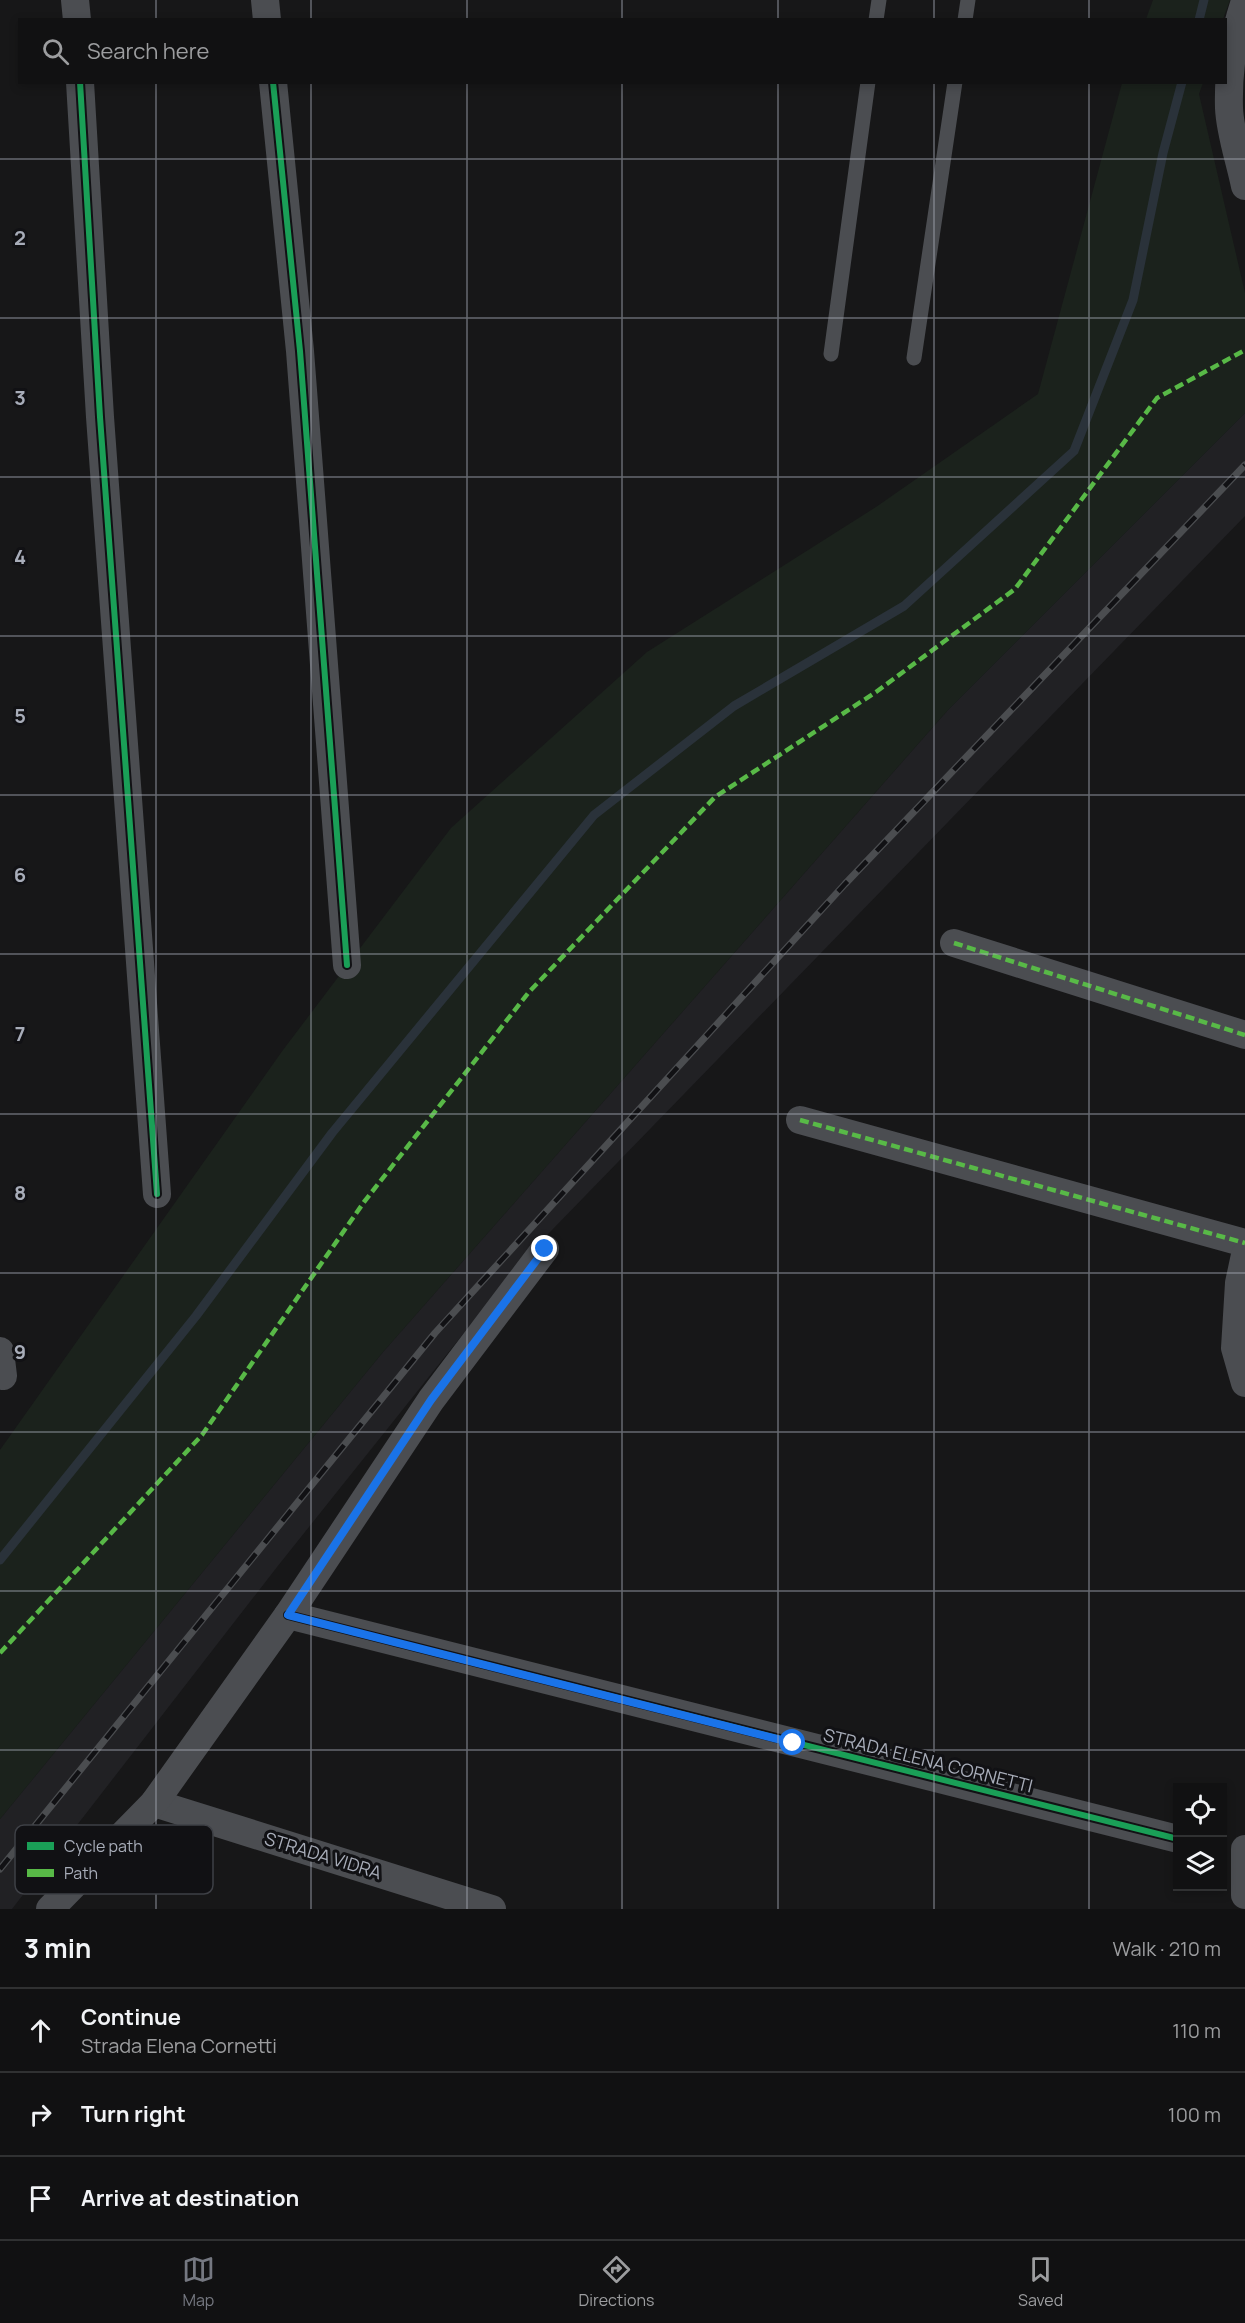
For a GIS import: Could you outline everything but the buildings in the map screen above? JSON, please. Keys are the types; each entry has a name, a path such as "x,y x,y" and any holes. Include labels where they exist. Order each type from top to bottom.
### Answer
{"street":[{"path":"75,0 76,18"},
{"path":"265,0 267,18"},
{"path":"1245,1 1240,14 1231,71 1229,109 1245,186"},
{"path":"80,84 100,429 157,1194"},
{"path":"273,84 300,351 347,964"},
{"path":"954,943 1245,1035"},
{"path":"800,1120 1245,1243"},
{"path":"132,1825 154,1803 288,1615 431,1400 545,1249"},
{"path":"1245,1255 1239,1283 1235,1348 1245,1383"},
{"name":"STRADA ELENA CORNETTI","path":"288,1615 1173,1838"},
{"name":"STRADA VIDRA","path":"154,1803 492,1909"},
{"path":"1237,1851 1245,1895"},
{"path":"50,1909 65,1894"}],"lane":[{"path":"876,18 879,0"},
{"path":"965,18 968,0"},
{"path":"831,354 868,84"},
{"path":"914,358 955,84"}],"shaded area":[{"path":"1153,0 1230,0 1223,18 1146,18"},
{"path":"1122,84 1203,84 1199,94 1245,293 1245,413 947,711 383,1352 0,1819 0,1450 283,1050 451,828 647,652 876,507 1038,394"},
{"path":"1245,413 1245,516 519,1264 277,1567 77,1825 15,1825 15,1894 24,1894 12,1909 0,1909 0,1819 383,1352 947,711"}],"waterway":[{"path":"1200,18 1204,0"},
{"path":"0,1560 196,1316 332,1133 594,815 734,706 904,606 1074,451 1133,300 1163,153 1181,84"}],"railway":[{"path":"36,1825 435,1333 845,884 1245,465"},
{"path":"0,1869 15,1851"}],"marked path":[{"path":"0,1653 202,1435 364,1202 529,992 715,797 876,692 1015,589 1157,398 1245,350"},
{"path":"954,943 1245,1035"},
{"path":"800,1120 1245,1243"}],"cycle path":[{"path":"80,84 100,417 157,1194"},
{"path":"273,84 300,351 347,965"},
{"path":"288,1615 1173,1838"}],"route":[{"path":"545,1249 431,1400 288,1615 793,1743"}]}
